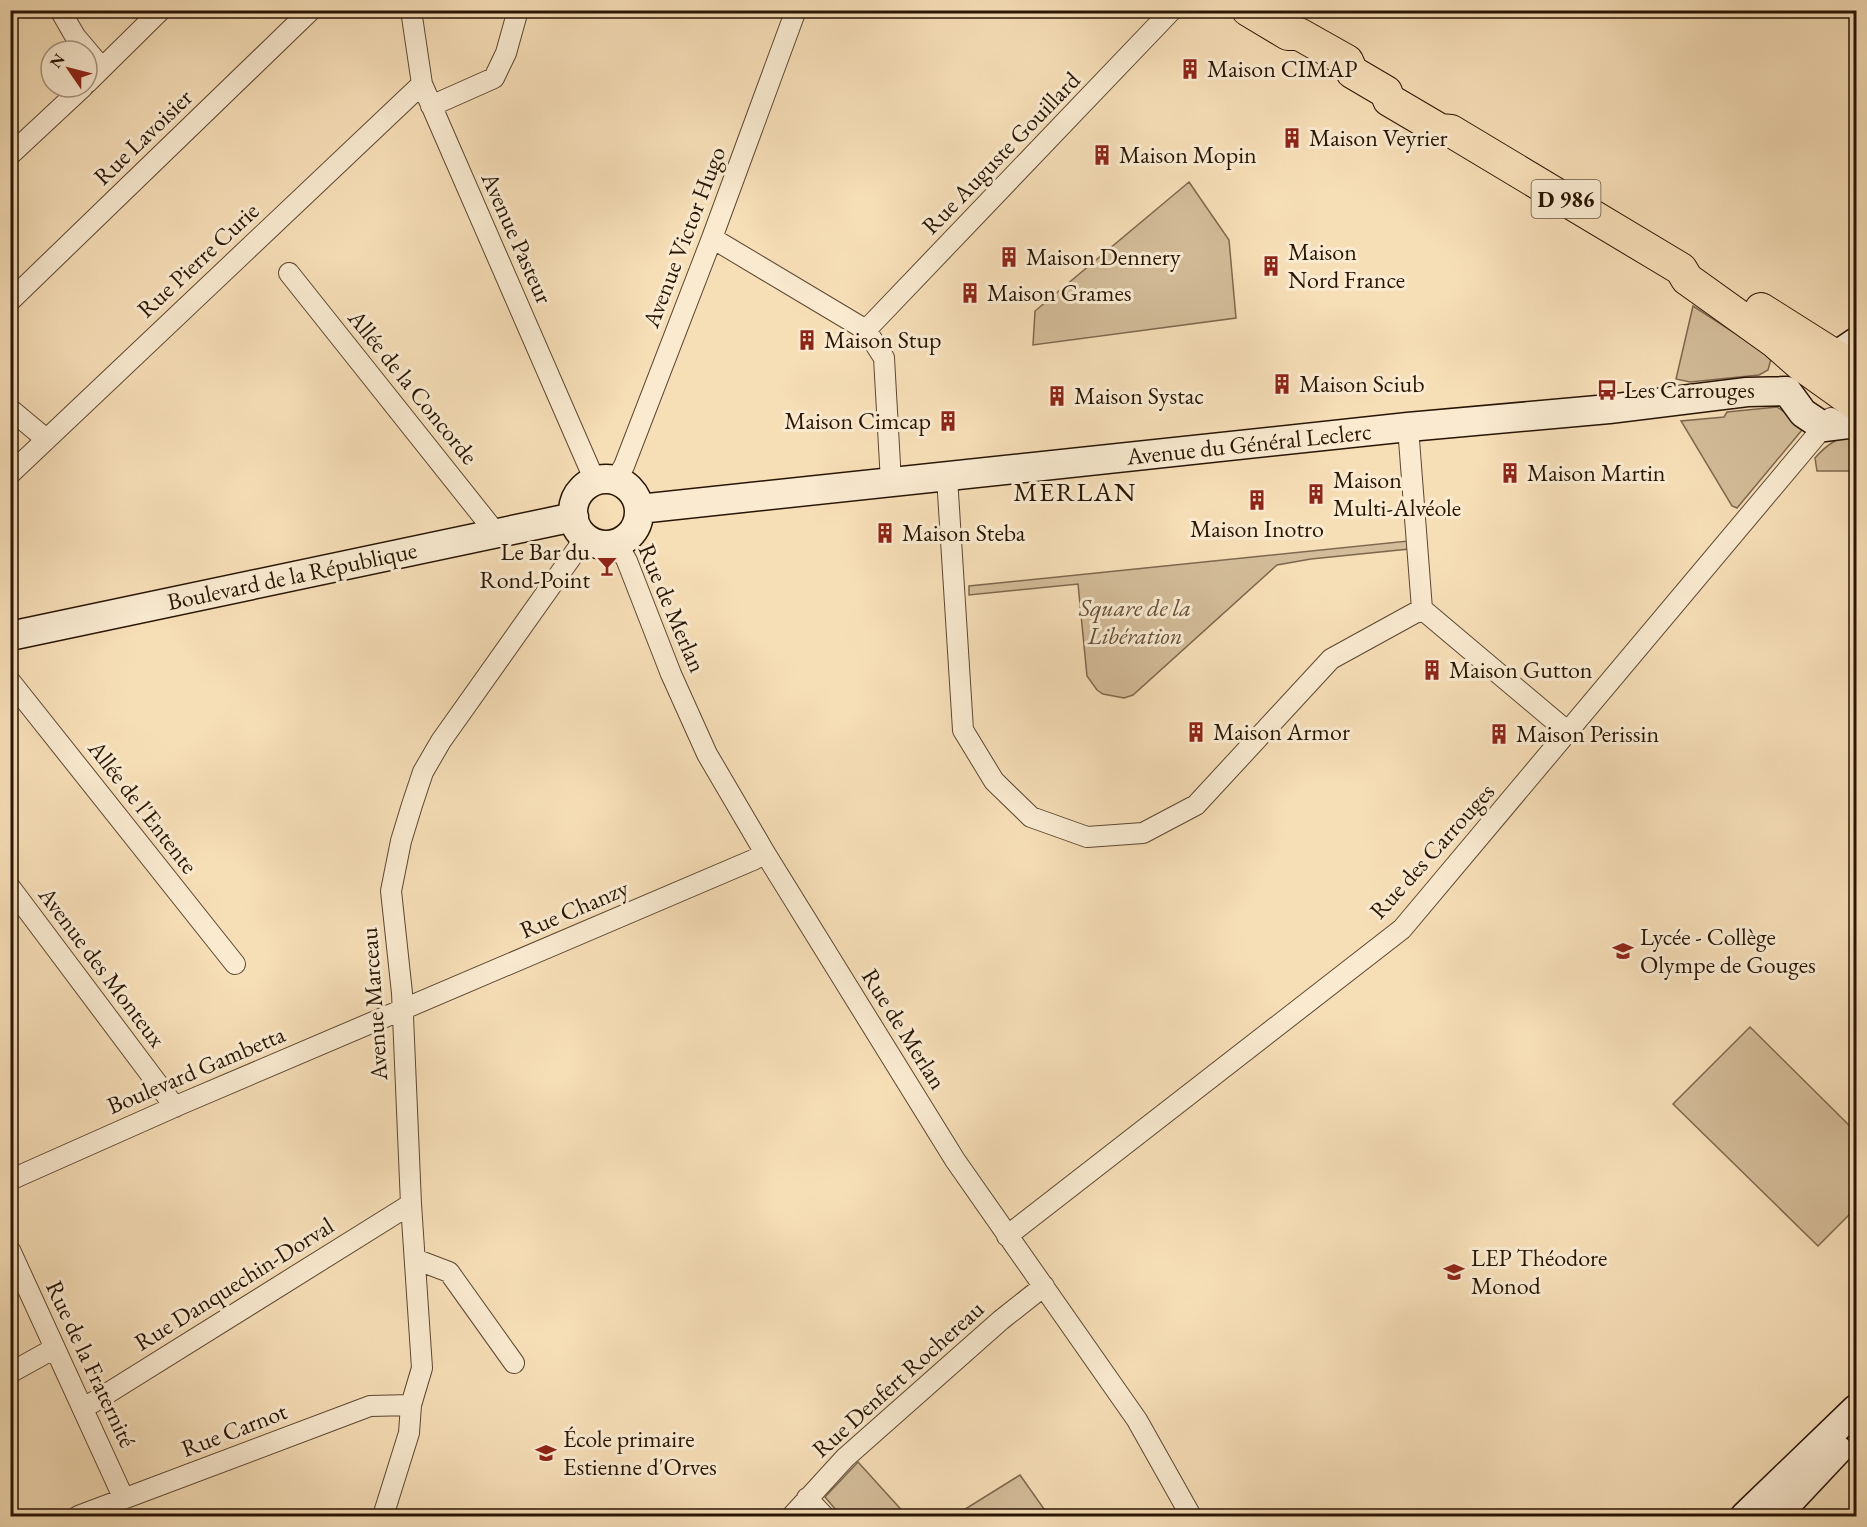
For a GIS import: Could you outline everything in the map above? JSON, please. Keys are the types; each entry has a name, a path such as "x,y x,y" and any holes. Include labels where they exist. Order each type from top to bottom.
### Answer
{"main road":[{"name":"D 986","path":"1248,10 1288,34 1292,43 1341,72 1352,72 1386,92 1389,100 1407,111 1440,130 1451,131 1682,268 1687,279 1775,342 1836,377"}],"street":[{"path":"60,10 75,36 102,68"},
{"path":"99,71 161,10"},
{"name":"Rue Lavoisier","path":"10,301 311,10"},
{"name":"Avenue Pasteur","path":"411,10 422,84 431,106 605,481"},
{"name":"Avenue Victor Hugo","path":"605,481 624,466 712,238 796,10"},
{"name":"Rue Auguste Gouillard","path":"866,330 1172,10"},
{"path":"431,106 494,78 506,53 516,12"},
{"name":"Rue Pierre Curie","path":"10,474 422,84"},
{"path":"10,155 70,99"},
{"path":"712,238 866,330 884,358 891,482"},
{"name":"Allée de la Concorde","path":"289,273 496,533"},
{"path":"1836,377 1824,427 1803,413 1836,377"},
{"name":"Avenue du Général Leclerc","path":"639,509 1408,427 1609,408 1747,392 1836,377"},
{"path":"10,409 46,439"},
{"path":"1408,427 1422,609 1569,732"},
{"name":"Rue des Carrouges","path":"1007,1236 1402,929 1824,427"},
{"path":"947,477 963,730 994,781 1031,817 1087,837 1143,833 1196,805 1331,659 1422,609"},
{"path":"605,481 624,484 632,491 639,509 636,526 625,540 600,545 579,527 574,506 578,495 585,487 605,481"},
{"name":"Boulevard de la République","path":"10,636 496,533 579,527"},
{"name":"Avenue Marceau","path":"383,1516 409,1433 411,1405 422,1368 411,1204 402,1010 392,891 401,841 423,772 579,527"},
{"name":"Rue de Merlan","path":"617,543 627,561 671,674 707,754 765,853 956,1160 1137,1420 1191,1516"},
{"name":"Allée de l'Entente","path":"10,681 235,964"},
{"name":"Rue Chanzy","path":"402,1010 765,853"},
{"name":"Avenue des Monteux","path":"10,887 175,1107"},
{"name":"Boulevard Gambetta","path":"10,1180 402,1010"},
{"name":"Rue Danquechin-Dorval","path":"84,1408 411,1204"},
{"name":"Rue de la Fraternité","path":"10,1250 124,1499"},
{"path":"415,1259 449,1272 514,1363"},
{"name":"Rue Denfert Rochereau","path":"792,1516 846,1458 1001,1320 1044,1286"},
{"path":"10,1373 56,1348"},
{"name":"Rue Carnot","path":"78,1516 369,1406 411,1405"},
{"path":"1745,1516 1857,1410"},
{"path":"1776,1516 1828,1463 1857,1425"},
{"path":"1759,1516 1798,1480 1814,1450"},
{"path":"807,1498 824,1516"}],"green space":[{"path":"1189,182 1229,240 1236,318 1033,345 1035,311"},
{"path":"1693,306 1764,352 1771,359 1768,370 1759,375 1690,382 1676,379"},
{"path":"1777,407 1790,416 1802,430 1737,508 1732,506 1681,421 1724,417 1727,412"},
{"path":"1856,433 1856,471 1817,471 1815,458 1820,453 1834,442"},
{"name":"Square de la Libération","path":"1408,541 1409,549 1311,559 1277,565 1133,695 1124,698 1103,694 1097,690 1087,676 1078,584 969,595 969,586"},
{"path":"1750,1027 1856,1132 1856,1208 1818,1246 1673,1104"},
{"path":"858,1462 907,1516 841,1516 825,1497"},
{"path":"1020,1475 1049,1516 954,1516"}],"place":[{"name":"Maison CIMAP","path":"1190,69"},
{"name":"Maison Veyrier","path":"1292,138"},
{"name":"Maison Mopin","path":"1102,155"},
{"name":"Maison Dennery","path":"1009,257"},
{"name":"Maison Nord France","path":"1271,266"},
{"name":"Maison Grames","path":"970,293"},
{"name":"Maison Stup","path":"807,340"},
{"name":"Maison Sciub","path":"1282,384"},
{"name":"Les Carrouges","path":"1607,390"},
{"name":"Maison Systac","path":"1057,396"},
{"name":"Maison Cimcap","path":"948,421"},
{"name":"Maison Martin","path":"1510,473"},
{"name":"Maison Multi-Alvéole","path":"1316,494"},
{"name":"Maison Inotro","path":"1257,500"},
{"name":"Maison Steba","path":"885,533"},
{"name":"Le Bar du Rond-Point","path":"607,566"},
{"name":"Maison Gutton","path":"1432,670"},
{"name":"Maison Armor","path":"1196,732"},
{"name":"Maison Perissin","path":"1499,734"},
{"name":"Lycée - Collège Olympe de Gouges","path":"1623,951"},
{"name":"LEP Théodore Monod","path":"1454,1272"},
{"name":"École primaire Estienne d'Orves","path":"546,1453"}],"district":[{"name":"MERLAN","path":"1075,492"}]}
